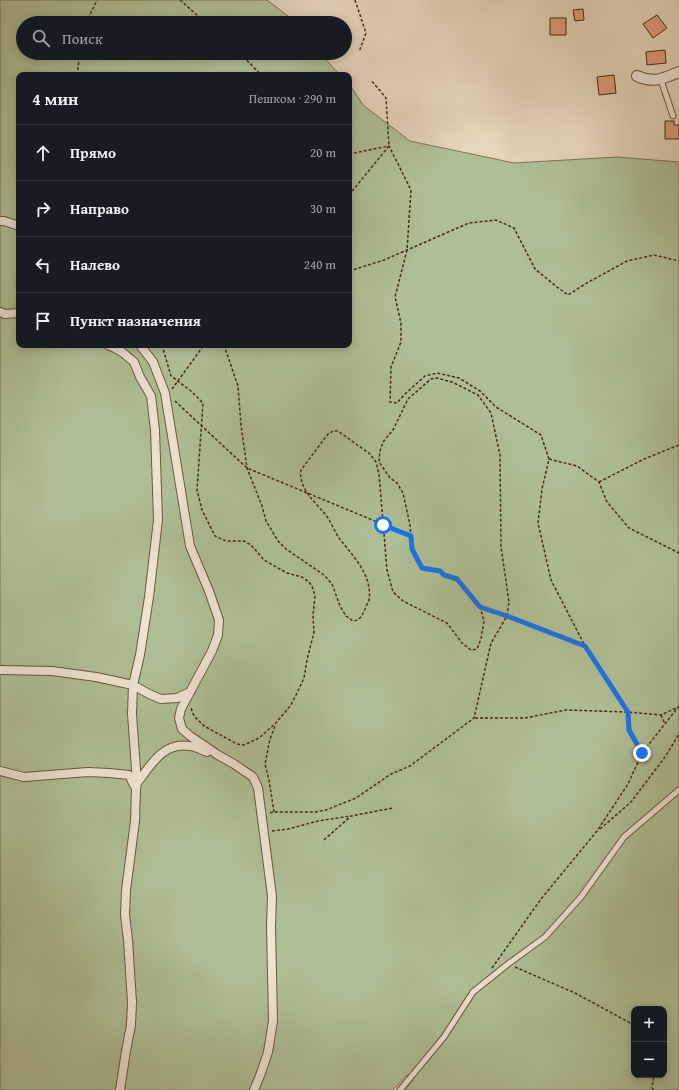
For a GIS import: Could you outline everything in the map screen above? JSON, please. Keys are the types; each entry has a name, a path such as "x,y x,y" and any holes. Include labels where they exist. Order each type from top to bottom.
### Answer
{"street":[{"path":"637,76 644,80 651,81 661,80 679,72"},
{"path":"0,221 16,225"},
{"path":"0,312 5,314 16,314"},
{"path":"116,348 134,362 140,377 151,396 156,430 158,520 149,597 140,655 133,686 132,714 137,786 135,822 126,890 125,915 132,1002 131,1025 120,1090"},
{"path":"142,348 153,362 168,392 190,546 209,591 219,620 218,635 212,651 181,709 179,718 182,728 190,736 254,777 258,788 272,896 271,926 273,1021 268,1052 254,1090"},
{"path":"0,670 52,671 96,678 133,686 161,699 177,698 190,692"},
{"path":"137,786 160,754 170,748 190,746 218,755"},
{"path":"0,771 24,776 88,772 129,775 137,786"}],"lane":[{"path":"661,80 673,116"},
{"path":"400,1090 444,1037 473,992 545,937 580,897 624,837 679,790"}],"path":[{"path":"89,16 97,0"},
{"path":"180,0 198,16"},
{"path":"355,0 366,33 359,52"},
{"path":"77,72 79,60"},
{"path":"247,60 258,72"},
{"path":"371,80 386,98 389,146 410,190 407,250 395,297 401,323 401,342 392,367 390,402 397,403 425,376 437,373 459,378 480,391 496,407 541,435 549,459 542,489 538,523 551,580 585,646 628,712 629,730 642,753"},
{"path":"352,153 389,146"},
{"path":"352,191 389,146"},
{"path":"352,270 384,260 469,223 496,220 514,228 536,269 568,295 627,261 654,254 679,261"},
{"path":"163,348 171,376 191,391 203,403 197,490 202,510 215,536 226,541 244,541 251,545 264,560 287,572 302,577 309,582 315,596 313,616 314,632 304,678 291,705 275,724 259,738 244,746 237,744 204,726 194,716 190,705"},
{"path":"202,348 178,381 168,392 202,427 247,468 411,536"},
{"path":"225,348 238,386 240,425 247,468 262,506 266,521 278,541 286,549 324,575 332,584 340,606 346,616 353,621 357,621 362,616 369,602 369,588 363,570 339,538 327,516 306,492 300,477 301,470 328,434 333,431 338,431 370,454 376,462 379,474 387,570 393,592 403,601 448,623 462,643 471,650 477,649 481,640 484,620 480,607 457,579 444,575 440,571 422,568 412,549 410,525 403,493 397,483 390,478 379,462 383,442 393,430 408,399 431,379 437,378 452,382 478,395 491,413 500,456 501,548 509,602 507,616 491,643 474,718"},
{"path":"599,482 644,459 679,446"},
{"path":"549,459 577,466 599,482 608,502 628,528 679,553"},
{"path":"480,607 585,646"},
{"path":"262,816 274,812 315,812 326,810 356,798 392,774 410,766 474,718 525,718 566,710 628,712 661,715 679,707"},
{"path":"490,969 541,899 597,832 628,784 642,753 679,707"},
{"path":"661,715 665,724"},
{"path":"274,812 265,764 270,739 275,724"},
{"path":"597,832 631,802 665,757 679,734"},
{"path":"264,832 288,829 318,821 393,808"},
{"path":"324,840 351,816"},
{"path":"508,964 575,993 631,1023"},
{"path":"653,1090 654,1078"}],"green space":[{"path":"0,0 267,0 288,16 16,16 16,60 326,60 337,72 16,72 16,348 352,348 352,89 363,105 410,141 514,163 617,157 679,162 679,1090 405,1090 413,1080 407,1075 393,1090 0,1090"}],"building":[{"path":"583,9 584,20 575,21 573,10"},
{"path":"657,15 667,28 653,38 643,24"},
{"path":"550,18 566,18 566,35 550,35"},
{"path":"665,50 666,63 647,65 646,52"},
{"path":"614,75 616,93 599,95 597,77"},
{"path":"665,121 674,121 674,125 679,125 679,139 665,139"}],"route":[{"path":"383,525 411,536 412,549 422,568 440,571 444,575 457,579 480,607 585,646 628,712 629,730 642,753"}]}
